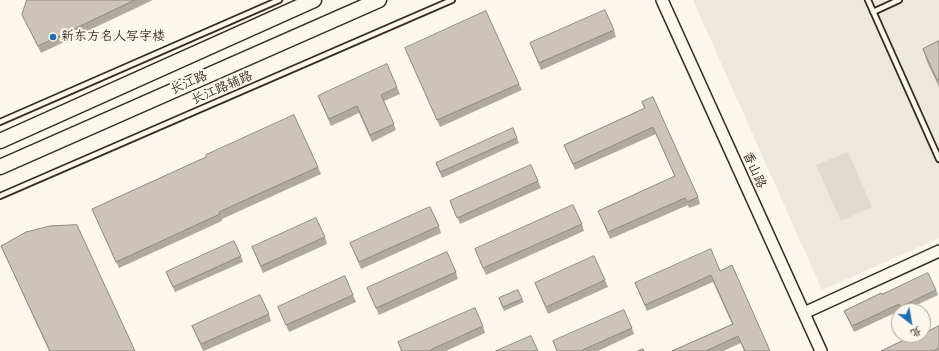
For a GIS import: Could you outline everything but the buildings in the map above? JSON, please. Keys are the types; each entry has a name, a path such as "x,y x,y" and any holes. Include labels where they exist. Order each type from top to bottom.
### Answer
{"main road":[{"name":"长江路","path":"0,141 314,0"},
{"name":"长江路","path":"0,167 379,0"}],"street":[{"name":"香山路","path":"662,0 821,351"},
{"path":"804,313 939,251"}],"lane":[{"path":"0,122 279,0"},
{"name":"长江路辅路","path":"0,196 452,0"},
{"path":"868,0 939,159"},
{"path":"873,12 899,0"}],"shaded area":[{"path":"693,0 939,0 939,238 822,290"},
{"path":"848,152 872,207 841,221 816,165"}],"place":[{"name":"新东方名人写字楼","path":"53,37"}]}
